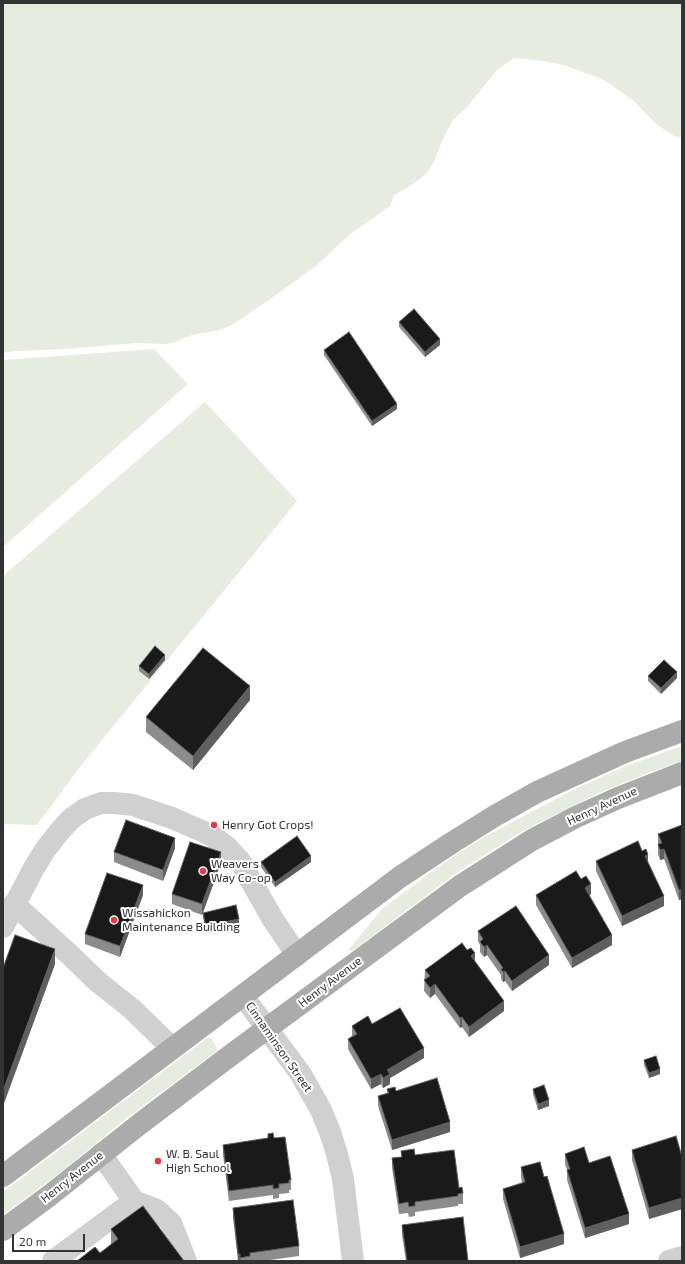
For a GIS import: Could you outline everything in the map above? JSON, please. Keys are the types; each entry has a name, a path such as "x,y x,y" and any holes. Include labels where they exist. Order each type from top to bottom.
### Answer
{"main road":[{"path":"6,1168 243,996 400,877 493,817 537,792 625,752 682,731"},
{"name":"Henry Avenue","path":"3,1230 49,1196 141,1122 452,892 532,840 576,817 618,798 682,773"}],"street":[{"path":"3,926 45,850 71,819 85,809 101,803 133,805 172,818 198,829 211,835 226,846 240,861 272,918 297,955"},
{"path":"14,904 98,982 132,1009 172,1048"},
{"name":"Cinnaminson Street","path":"243,996 300,1073 321,1110 330,1132 343,1178 353,1261"},
{"path":"101,1154 134,1200 157,1210 171,1223 186,1261"},
{"path":"53,1261 134,1200"},
{"path":"669,1261 682,1257"}],"shaded area":[{"path":"3,3 682,3 682,138 674,136 656,124 635,102 602,79 564,65 514,58 496,71 468,106 453,120 442,141 434,162 426,174 407,188 394,195 390,206 349,235 317,265 234,324 220,330 192,335 172,343 165,344 135,343 3,353"},
{"path":"154,349 188,384 3,547 3,360"},
{"path":"205,402 297,501 80,767 37,825 3,824 3,576"},
{"path":"682,746 682,761 645,774 597,794 521,832 456,873 358,947 351,951 349,949 383,908 442,864 484,837 575,789 626,766"},
{"path":"207,1038 211,1038 217,1047 217,1051 128,1117 62,1171 3,1215 3,1192"}],"building":[{"path":"414,309 440,339 425,352 399,322"},
{"path":"349,332 397,404 372,421 324,350"},
{"path":"155,646 165,655 149,674 139,666"},
{"path":"203,648 250,686 193,756 146,717"},
{"path":"664,660 677,672 661,688 648,676"},
{"path":"126,820 175,838 163,870 114,852"},
{"path":"682,825 682,889 679,890 664,849 660,850 658,844 662,843 658,834"},
{"path":"297,836 311,856 275,882 261,862"},
{"path":"638,841 642,851 646,849 648,855 645,856 664,896 622,916 596,861"},
{"path":"190,842 221,852 202,904 172,894"},
{"path":"576,871 581,879 586,876 591,884 585,888 612,935 572,958 536,895"},
{"name":"Wissahickon Maintenance Building","path":"107,873 143,885 120,946 85,934"},
{"path":"236,905 239,919 206,926 203,913"},
{"path":"516,906 549,955 512,981 505,971 503,972 501,969 503,968 487,945 484,947 480,942 483,939 478,931"},
{"path":"15,935 55,949 3,1088 3,968"},
{"path":"462,943 467,950 471,948 475,953 471,956 504,1001 469,1027 462,1017 460,1018 435,984 430,988 424,980 430,976 425,970"},
{"path":"400,1008 424,1048 387,1070 390,1074 383,1078 381,1074 371,1079 348,1039 357,1034 352,1026 368,1016 372,1024"},
{"path":"656,1056 660,1069 649,1073 644,1060"},
{"path":"437,1078 450,1122 392,1140 378,1096 389,1093 387,1089 395,1087 396,1091"},
{"path":"544,1085 549,1100 538,1104 533,1089"},
{"path":"273,1133 274,1138 285,1137 291,1180 289,1180 289,1183 279,1184 279,1188 273,1189 273,1185 229,1191 223,1145 268,1138 268,1134"},
{"path":"676,1136 682,1157 682,1198 649,1208 632,1150"},
{"path":"584,1147 589,1163 610,1156 629,1214 585,1228 567,1170 570,1169 565,1154"},
{"path":"414,1149 415,1155 454,1150 459,1188 462,1187 463,1193 458,1194 458,1196 415,1202 415,1206 409,1207 408,1202 399,1204 392,1158 402,1157 401,1151"},
{"path":"540,1162 544,1177 547,1176 564,1234 520,1247 503,1189 525,1182 521,1167"},
{"path":"293,1200 299,1246 250,1253 250,1256 240,1258 240,1254 238,1254 233,1208"},
{"path":"143,1206 184,1261 77,1261 95,1247 100,1253 118,1239 111,1229"},
{"path":"463,1217 468,1261 407,1261 402,1225"}],"place":[{"name":"Henry Got Crops!","path":"214,825"},
{"name":"Weavers Way Co-op","path":"203,871"},
{"name":"Wissahickon Maintenance Building","path":"114,920"},
{"name":"W. B. Saul High School","path":"158,1161"}]}
